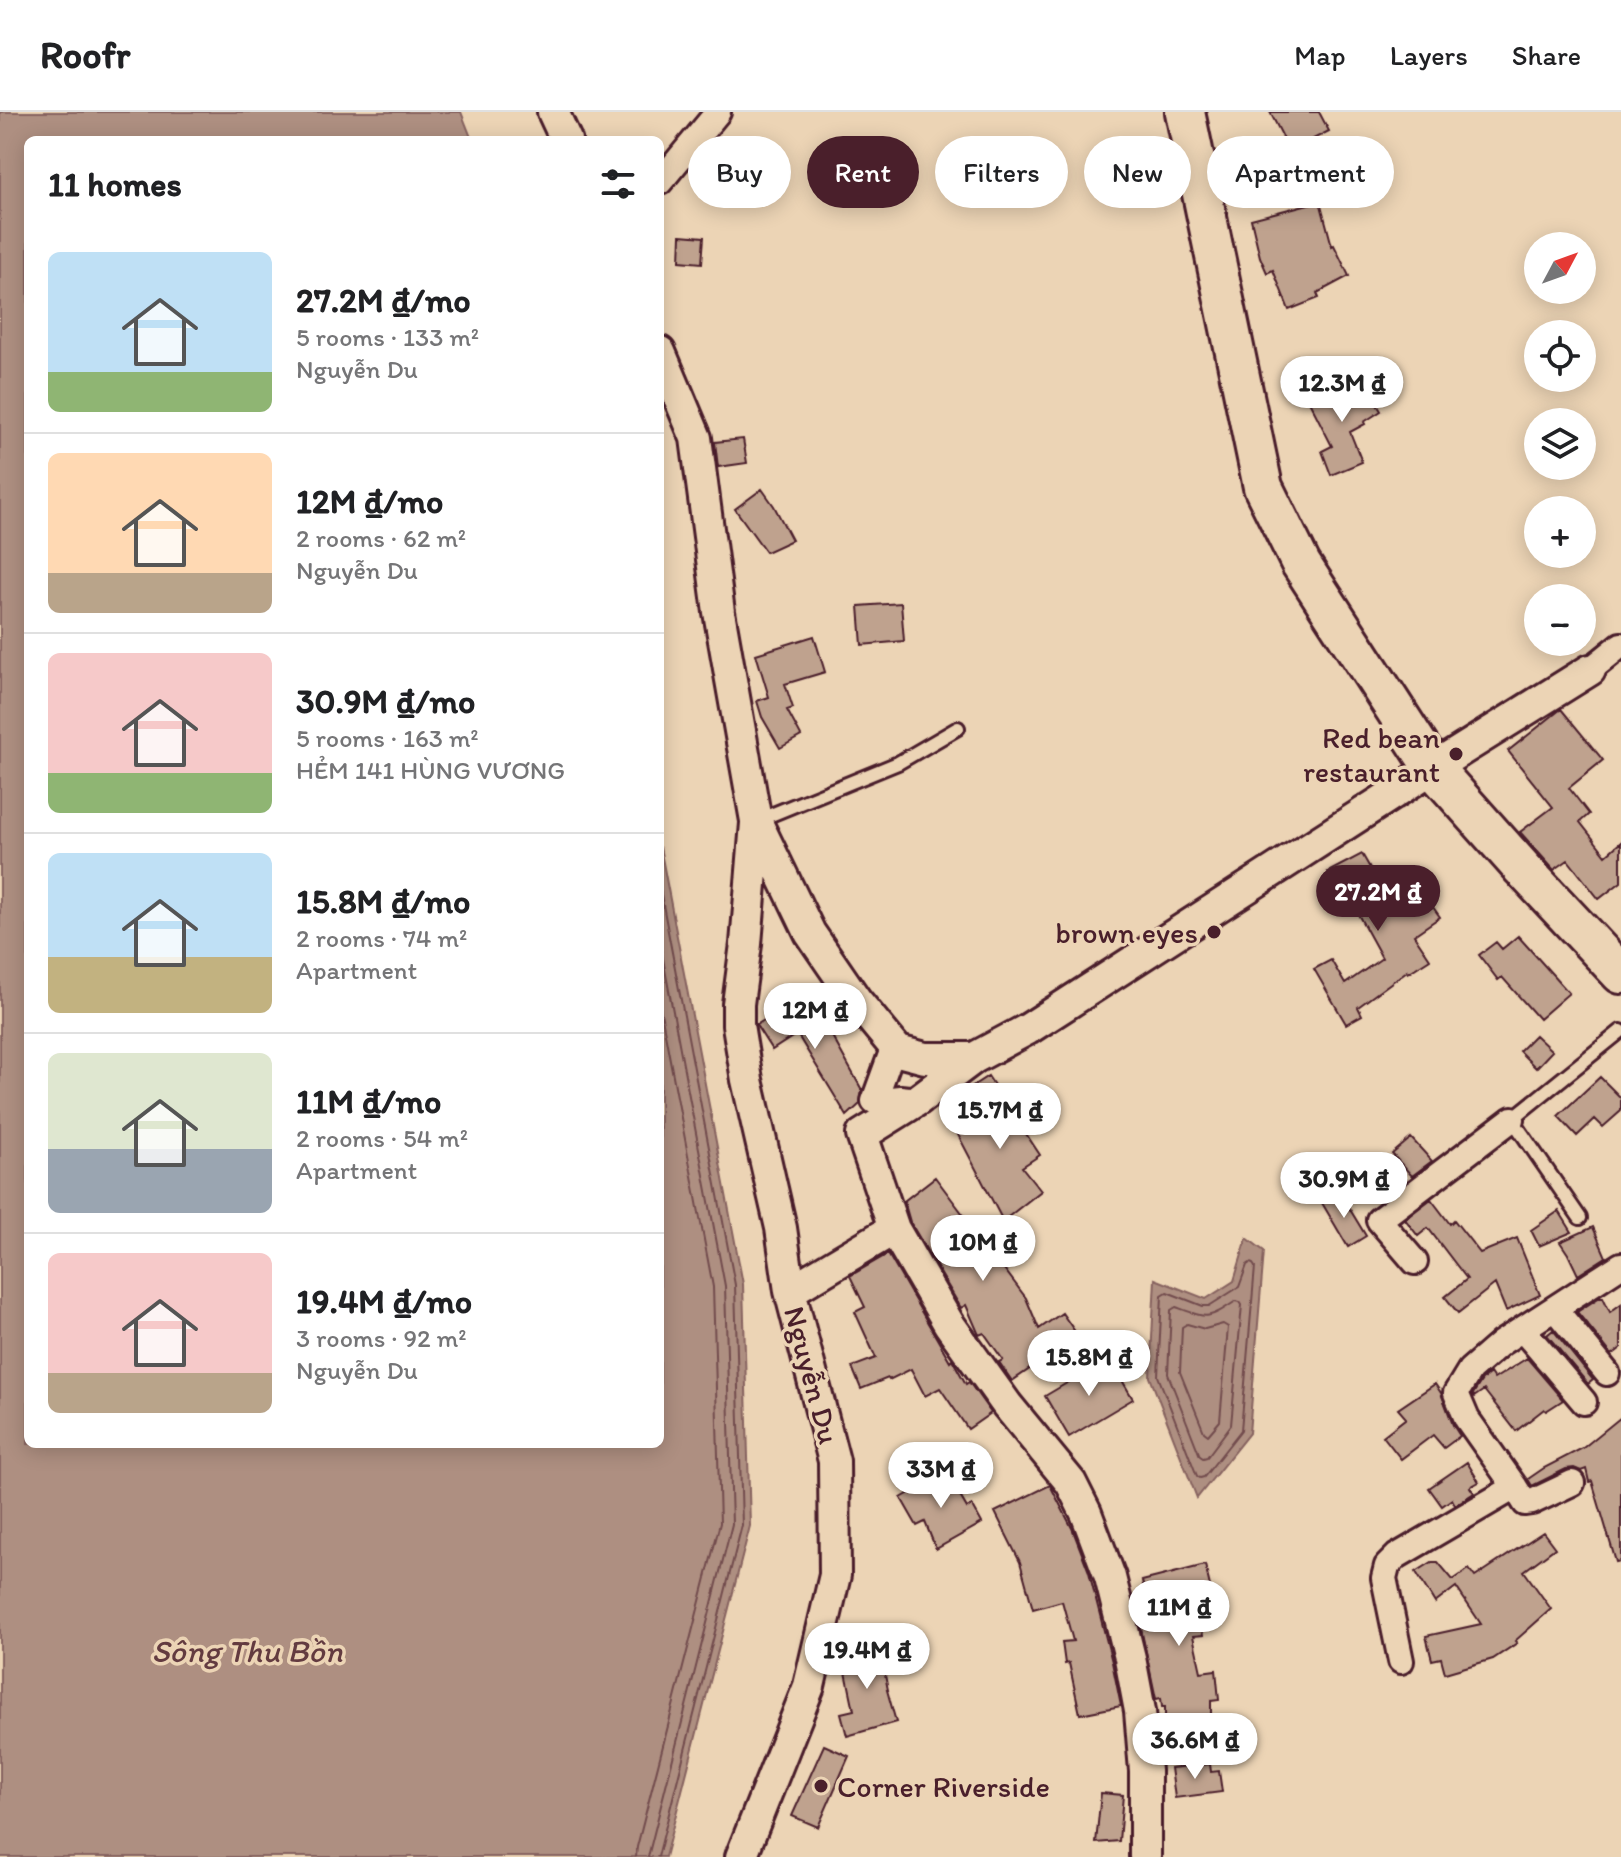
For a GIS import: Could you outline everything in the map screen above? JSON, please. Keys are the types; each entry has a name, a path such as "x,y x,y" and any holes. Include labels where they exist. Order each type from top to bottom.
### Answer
{"main road":[{"path":"1185,112 1263,487 1301,564 1433,768 1621,974"}],"street":[{"path":"553,112 564,136"},
{"path":"664,177 718,112"},
{"path":"664,362 696,438 719,612 756,821 738,1025 747,1080 781,1228 790,1291"},
{"path":"1145,1857 1145,1771 1140,1711 1110,1577 1086,1513 1071,1483 1007,1405 949,1324 894,1229 862,1135 918,1100 974,1058 1028,1029 1590,670 1621,645"},
{"path":"756,821 810,933 856,1000 898,1051 925,1058 974,1058"},
{"path":"894,1046 874,1101 900,1098 918,1100"},
{"path":"1415,1262 1379,1220 1512,1119"},
{"name":"Nguyễn Du","path":"741,1857 809,1686 835,1575 834,1461 790,1291 894,1229"},
{"path":"1572,1483 1525,1503 1467,1419 1456,1393 1470,1370 1501,1343 1621,1265"},
{"path":"1555,1309 1607,1373"},
{"path":"1523,1330 1584,1402"},
{"path":"1401,1661 1384,1578 1387,1566 1397,1556 1515,1487"}],"lane":[{"path":"756,821 898,763 958,728"},
{"path":"1580,1218 1512,1119 1621,1031"}],"water":[{"name":"Sông Thu Bồn","path":"0,112 461,112 470,136 24,136 24,1448 664,1448 664,868 743,1284 750,1526 665,1857 0,1857"},
{"path":"1247,1238 1264,1251 1249,1433 1197,1498 1150,1377 1155,1279 1206,1299 1234,1281"}],"building":[{"path":"1270,112 1319,112 1329,131 1319,136 1282,136"},
{"path":"1293,208 1322,208 1332,246 1349,276 1317,293 1319,298 1289,310 1273,270 1267,273 1260,257 1251,219"},
{"path":"681,235 704,237 702,263 680,261"},
{"path":"1343,381 1354,403 1370,393 1381,411 1350,432 1362,462 1331,475 1322,451 1332,446 1308,399"},
{"path":"743,439 747,463 718,467 715,442"},
{"path":"762,489 792,540 766,552 735,509"},
{"path":"901,603 904,641 862,645 859,606"},
{"path":"814,636 825,672 785,684 793,708 787,710 801,736 780,748 762,717 757,701 769,697 756,654"},
{"path":"1561,709 1603,760 1569,788 1589,814 1580,822 1606,855 1621,842 1621,882 1599,899 1568,860 1554,870 1520,832 1553,807 1508,751"},
{"path":"1362,854 1378,882 1401,870 1420,905 1428,900 1440,917 1414,935 1430,959 1407,971 1358,1007 1362,1015 1346,1024 1314,969 1331,960 1345,984 1382,958 1354,907 1350,910 1328,872"},
{"path":"1518,936 1569,993 1539,1019 1502,977 1498,980 1479,955 1496,942 1502,949"},
{"path":"802,1001 819,1032 827,1027 862,1090 860,1104 847,1116 797,1034 772,1050 756,1025"},
{"path":"1535,1035 1552,1051 1536,1068 1519,1051"},
{"path":"988,1076 1040,1155 1022,1167 1041,1191 1003,1221 955,1129 988,1112 971,1087"},
{"path":"1600,1077 1621,1098 1621,1111 1603,1127 1595,1119 1577,1136 1558,1116"},
{"path":"1411,1138 1432,1161 1412,1176 1392,1154"},
{"path":"935,1177 1026,1298 1039,1329 1062,1313 1078,1336 1012,1381 999,1362 1003,1360 984,1333 979,1335 966,1305 961,1308 910,1222 904,1201"},
{"path":"1340,1193 1366,1236 1348,1247 1322,1203"},
{"path":"1431,1199 1450,1224 1454,1220 1480,1253 1517,1238 1540,1295 1506,1311 1495,1284 1458,1313 1445,1297 1467,1279 1428,1228 1418,1236 1405,1219"},
{"path":"1559,1211 1572,1232 1539,1246 1531,1230"},
{"path":"1593,1227 1606,1257 1578,1275 1560,1242"},
{"path":"888,1254 950,1361 952,1359 966,1384 969,1382 991,1413 968,1429 940,1388 925,1396 911,1369 861,1389 852,1367 876,1358 855,1312 865,1307 850,1276"},
{"path":"1603,1297 1610,1312 1621,1304 1621,1348 1612,1355 1577,1312"},
{"path":"1553,1330 1593,1380 1588,1384 1547,1335"},
{"path":"1109,1358 1133,1399 1069,1437 1045,1396"},
{"path":"1527,1358 1563,1400 1546,1411 1544,1409 1516,1431 1484,1390 1474,1397 1473,1394 1490,1373 1494,1379"},
{"path":"1435,1384 1460,1436 1444,1448 1433,1435 1401,1459 1383,1436 1406,1418 1398,1409"},
{"path":"1621,1417 1621,1561 1616,1562 1586,1469 1566,1469 1532,1486 1528,1479 1583,1448"},
{"path":"1467,1462 1479,1482 1470,1487 1474,1493 1455,1505 1452,1499 1442,1506 1429,1488"},
{"path":"946,1472 967,1508 972,1505 982,1523 936,1549 925,1522 917,1526 901,1498"},
{"path":"1050,1485 1072,1528 1089,1572 1121,1706 1080,1714 1069,1663 1065,1664 1062,1642 1073,1641 1062,1601 1033,1609 1020,1562 995,1512"},
{"path":"1543,1532 1555,1548 1524,1571 1551,1609 1515,1641 1517,1643 1493,1659 1445,1673 1441,1658 1432,1660 1426,1636 1481,1624 1456,1587 1435,1603 1416,1572 1432,1562 1438,1562 1453,1580 1469,1569 1475,1577"},
{"path":"1205,1565 1213,1599 1198,1602 1203,1635 1193,1636 1201,1672 1216,1670 1219,1700 1211,1701 1211,1730 1165,1729 1165,1707 1162,1707 1161,1698 1156,1699 1139,1619 1151,1617 1142,1581"},
{"path":"879,1645 896,1722 847,1736 841,1713 854,1710 842,1653"},
{"name":"Corner Riverside","path":"824,1745 849,1756 818,1827 792,1816"},
{"path":"1210,1764 1211,1772 1219,1771 1222,1792 1175,1798 1171,1768"},
{"path":"1101,1793 1123,1795 1119,1841 1096,1843"}],"place":[{"name":"Red bean restaurant","path":"1456,754"},
{"name":"brown eyes","path":"1214,932"},
{"name":"Corner Riverside","path":"821,1786"}]}
